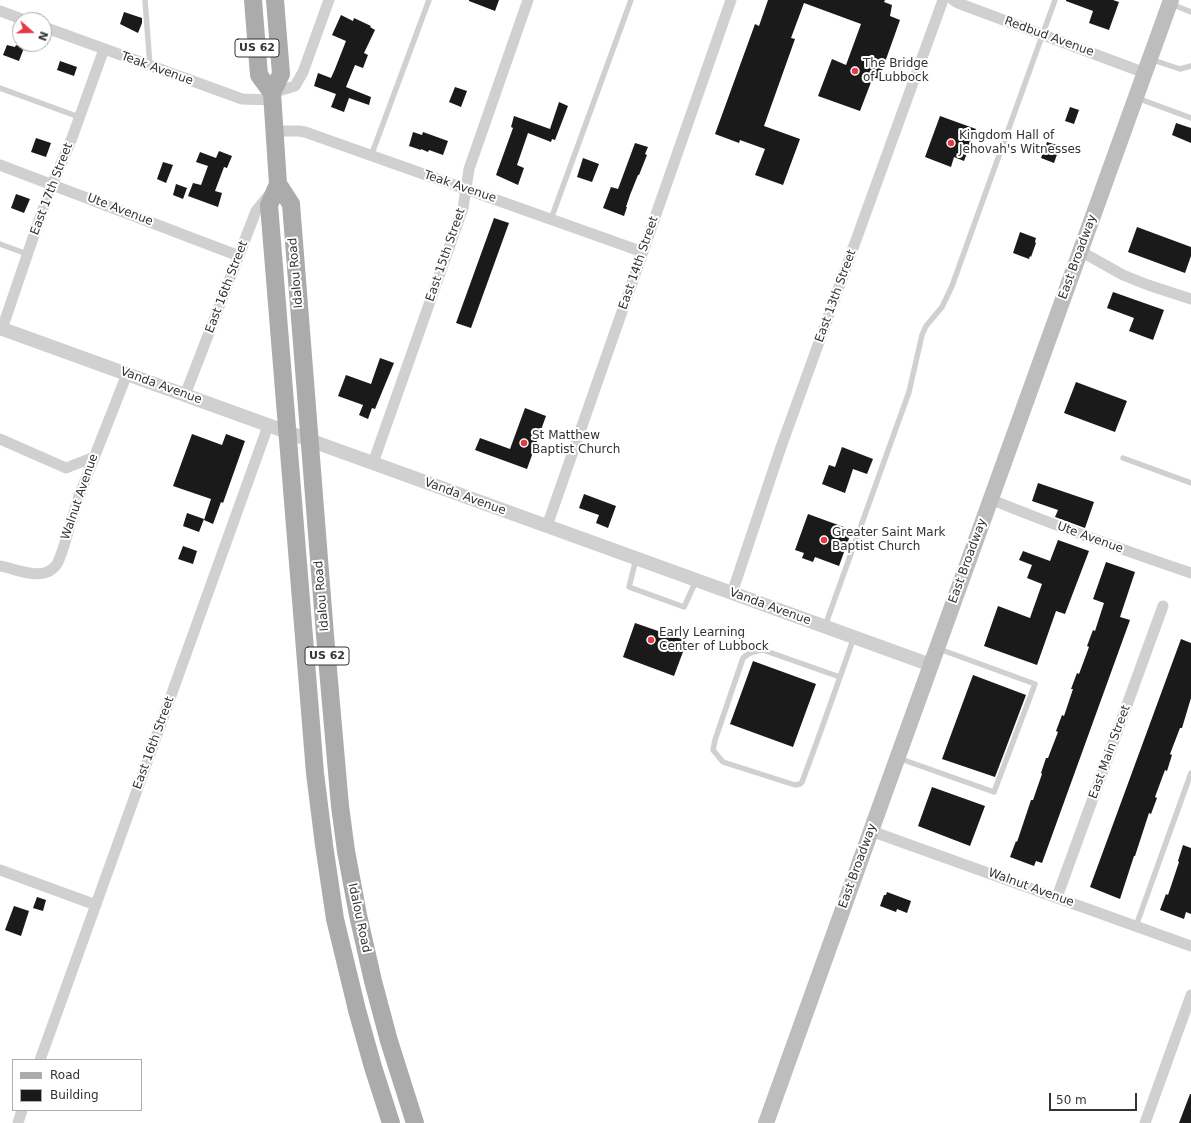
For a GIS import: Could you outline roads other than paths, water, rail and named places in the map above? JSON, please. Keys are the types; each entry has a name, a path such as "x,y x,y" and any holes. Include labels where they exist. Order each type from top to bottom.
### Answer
{"main road":[{"name":"US 62","path":"253,0 259,75 273,97"},
{"name":"Idalou Road","path":"275,0 281,74 273,97 278,184 269,205 315,773 335,919 357,1010 391,1123"},
{"name":"East Broadway","path":"766,1123 1170,2"},
{"name":"Idalou Road","path":"278,184 291,204 336,764 346,851 358,915 373,981 391,1048 415,1123"}],"street":[{"path":"273,97 295,86 298,81 303,72 329,0"},
{"name":"East 15th Street","path":"373,463 463,208 469,170 528,0"},
{"name":"East 14th Street","path":"547,526 731,0"},
{"name":"East 13th Street","path":"732,593 781,447 943,0"},
{"name":"Redbud Avenue","path":"953,0 1043,35 1148,66"},
{"path":"0,11 12,16"},
{"name":"Teak Avenue","path":"52,30 242,99 273,97"},
{"name":"East 17th Street","path":"1,328 52,185 104,49"},
{"name":"Teak Avenue","path":"275,131 299,130 643,252"},
{"name":"Ute Avenue","path":"0,165 239,256"},
{"name":"East 16th Street","path":"186,395 256,211 278,184"},
{"path":"1080,251 1123,275 1191,299"},
{"name":"Vanda Avenue","path":"1,328 931,665"},
{"name":"Walnut Avenue","path":"0,566 24,573 39,574 50,571 57,564 79,496 127,374"},
{"name":"East 16th Street","path":"40,1059 268,426"},
{"path":"0,439 66,468 94,457"},
{"name":"Ute Avenue","path":"990,499 1090,538 1191,573"},
{"name":"East Main Street","path":"1057,897 1163,606"},
{"name":"Walnut Avenue","path":"871,831 1191,946"},
{"path":"0,870 96,905"},
{"path":"1145,1123 1191,995"},
{"path":"18,1123 22,1111"}],"lane":[{"path":"146,0 150,66"},
{"path":"371,156 429,0"},
{"path":"551,219 630,0"},
{"path":"825,627 909,392 922,335 926,326 942,307 952,286 1055,0"},
{"path":"1170,2 1191,12"},
{"path":"1148,66 1180,69 1191,66"},
{"path":"0,88 79,117"},
{"path":"1136,98 1191,118"},
{"path":"0,244 27,254"},
{"path":"1123,458 1191,483"},
{"path":"636,559 629,587 684,607 696,580"},
{"path":"840,678 763,650 746,655 743,658 717,732 714,750 723,762 795,785 800,784 802,782 840,678 854,637"},
{"path":"898,758 994,792 1035,684 937,648"},
{"path":"1136,926 1191,773"}],"place":[{"name":"The Bridge of Lubbock","path":"855,71"},
{"name":"Kingdom Hall of Jehovah's Witnesses","path":"951,143"},
{"name":"St Matthew Baptist Church","path":"524,443"},
{"name":"Greater Saint Mark Baptist Church","path":"824,540"},
{"name":"Early Learning Center of Lubbock","path":"651,640"}]}
